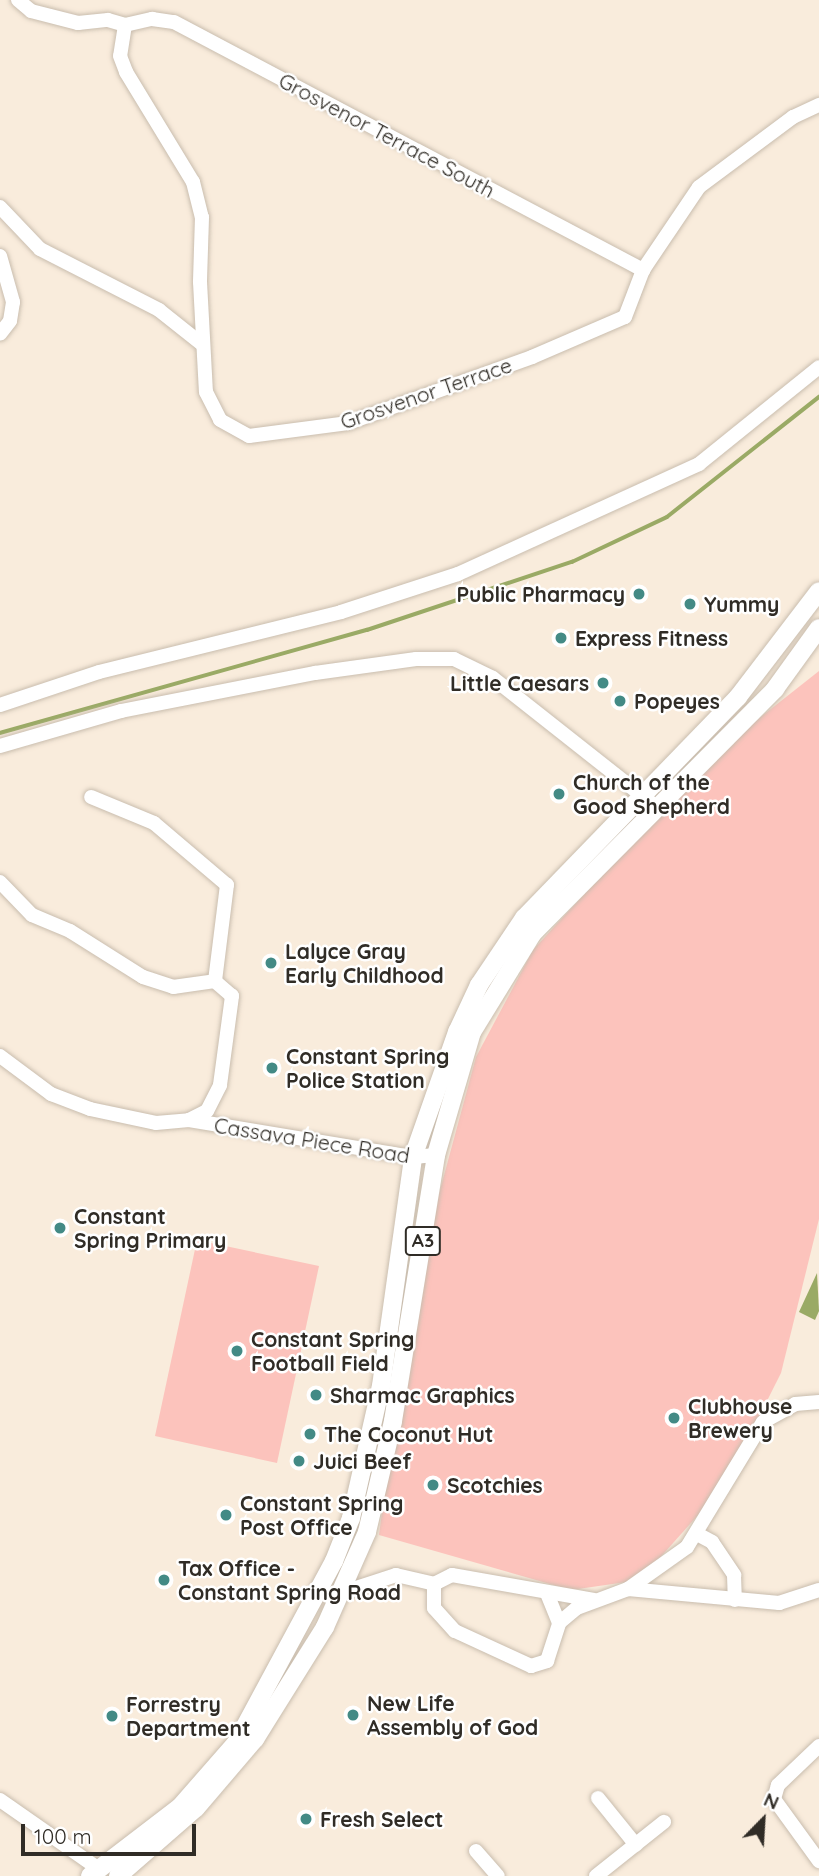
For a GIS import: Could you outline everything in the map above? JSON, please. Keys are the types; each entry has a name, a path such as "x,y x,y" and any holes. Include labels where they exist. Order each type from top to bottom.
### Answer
{"main road":[{"name":"A3","path":"118,1876 196,1808 256,1739 341,1594 367,1532 393,1421 436,1155 472,1032 533,933 738,697 819,591"},
{"path":"792,627 817,636"},
{"name":"A3","path":"94,1872 180,1807 236,1743 334,1561 351,1518 381,1386 413,1157 457,1032 480,985 524,918 649,801 775,689 817,636"}],"street":[{"name":"Grosvenor Terrace South","path":"18,0 31,11 78,23 108,20 125,25 152,19 174,22 643,270"},
{"name":"Grosvenor Terrace","path":"125,25 120,56 126,72 193,183 202,217 206,392 220,420 231,429 250,436 348,423 532,357 625,317 643,270 699,187 793,117 819,105"},
{"path":"0,207 40,249 159,310 203,345"},
{"path":"0,256 13,302 10,321 0,334"},
{"path":"0,705 99,672 341,611 458,574 546,530 618,505 699,464 819,367"},
{"path":"0,746 121,711 315,673 416,659 454,659 493,678 649,801"},
{"path":"0,882 32,915 70,931 143,978 173,988 215,981 228,885 154,822 91,797"},
{"name":"Cassava Piece Road","path":"188,1120 206,1111 220,1086 232,996 215,981"},
{"name":"Cassava Piece Road","path":"0,1056 51,1094 90,1109 156,1123 188,1120 413,1157 436,1155"},
{"path":"559,1623 595,1600 628,1589 699,1535 763,1422 795,1404 819,1402"},
{"path":"699,1535 712,1542 734,1575 735,1600"},
{"path":"341,1594 396,1575 434,1584 452,1575 474,1575 547,1593 595,1600"},
{"path":"434,1584 434,1608 455,1631 531,1666 547,1661 559,1623 547,1593"},
{"path":"628,1589 779,1604 819,1590"},
{"path":"819,1746 778,1786 774,1799 819,1861"},
{"path":"598,1798 636,1845"},
{"path":"0,1800 94,1872"},
{"path":"596,1876 664,1822"},
{"path":"476,1851 498,1876"}],"shaded area":[{"path":"819,671 819,1219 781,1373 724,1486 640,1580 571,1590 379,1535 404,1345 419,1268 476,1057 533,950 709,758"},
{"name":"Constant Spring Football Field","path":"197,1240 319,1266 277,1463 155,1436"},
{"path":"817,1273 819,1311 815,1320 799,1312"}],"waterway":[{"path":"0,733 367,630 572,562 667,517 819,397"}],"place":[{"name":"Public Pharmacy","path":"639,594"},
{"name":"Yummy","path":"690,604"},
{"name":"Express Fitness","path":"561,638"},
{"name":"Little Caesars","path":"603,683"},
{"name":"Popeyes","path":"620,701"},
{"name":"Church of the Good Shepherd","path":"559,794"},
{"name":"Lalyce Gray Early Childhood","path":"271,963"},
{"name":"Constant Spring Police Station","path":"272,1068"},
{"name":"Constant Spring Primary","path":"60,1228"},
{"name":"Constant Spring Football Field","path":"237,1351"},
{"name":"Sharmac Graphics","path":"316,1395"},
{"name":"Clubhouse Brewery","path":"674,1418"},
{"name":"The Coconut Hut","path":"310,1434"},
{"name":"Juici Beef","path":"299,1461"},
{"name":"Scotchies","path":"433,1485"},
{"name":"Constant Spring Post Office","path":"226,1515"},
{"name":"Tax Office - Constant Spring Road","path":"164,1580"},
{"name":"New Life Assembly of God","path":"353,1715"},
{"name":"Forrestry Department","path":"112,1716"},
{"name":"Fresh Select","path":"306,1819"}]}
